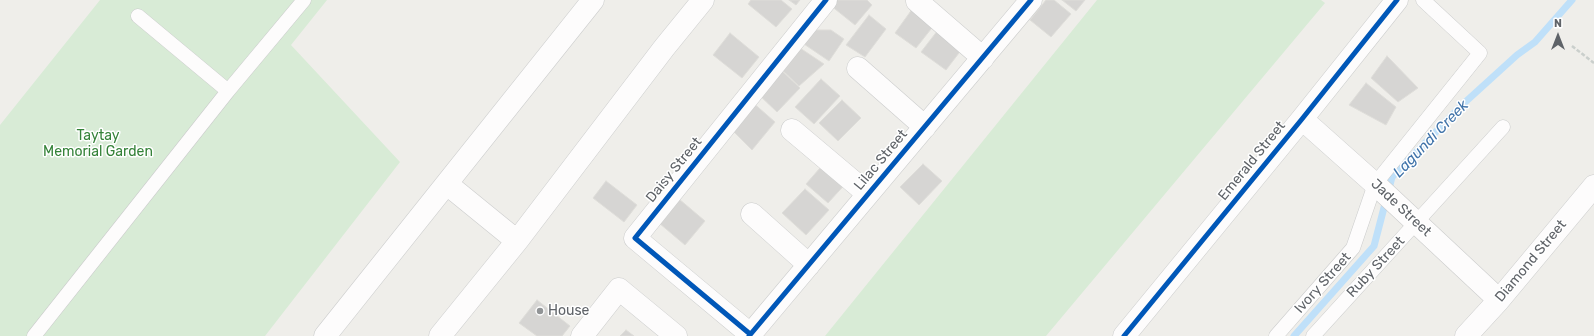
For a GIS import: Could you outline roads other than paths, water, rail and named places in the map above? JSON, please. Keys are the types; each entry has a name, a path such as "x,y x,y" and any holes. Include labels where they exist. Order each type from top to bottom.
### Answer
{"street":[{"path":"325,336 593,0"},
{"path":"440,336 517,241 702,0"},
{"name":"Daisy Street","path":"750,335 635,238 826,0"},
{"name":"Lilac Street","path":"750,335 1031,0"},
{"name":"Emerald Street","path":"1124,336 1302,119 1397,0"},
{"path":"917,1 983,58"},
{"path":"858,68 925,127"},
{"name":"Jade Street","path":"1302,119 1375,184 1499,300"},
{"path":"792,130 868,194"},
{"path":"447,184 517,241"},
{"name":"Diamond Street","path":"1466,336 1499,300 1594,186"},
{"path":"752,214 809,265"},
{"path":"582,336 619,289 676,336"}],"lane":[{"path":"34,336 228,91 304,0"},
{"name":"Ivory Street","path":"1276,336 1354,248 1375,184 1480,53 1423,0"},
{"path":"138,16 228,91"},
{"name":"Ruby Street","path":"1313,336 1503,127"}],"waterway":[{"name":"Lagundi Creek","path":"1294,336 1374,246 1392,177 1462,105 1517,55 1535,42 1572,0"}],"place":[{"name":"House","path":"540,311"}],"park label":[{"name":"Taytay Memorial Garden","path":"98,144"}]}
